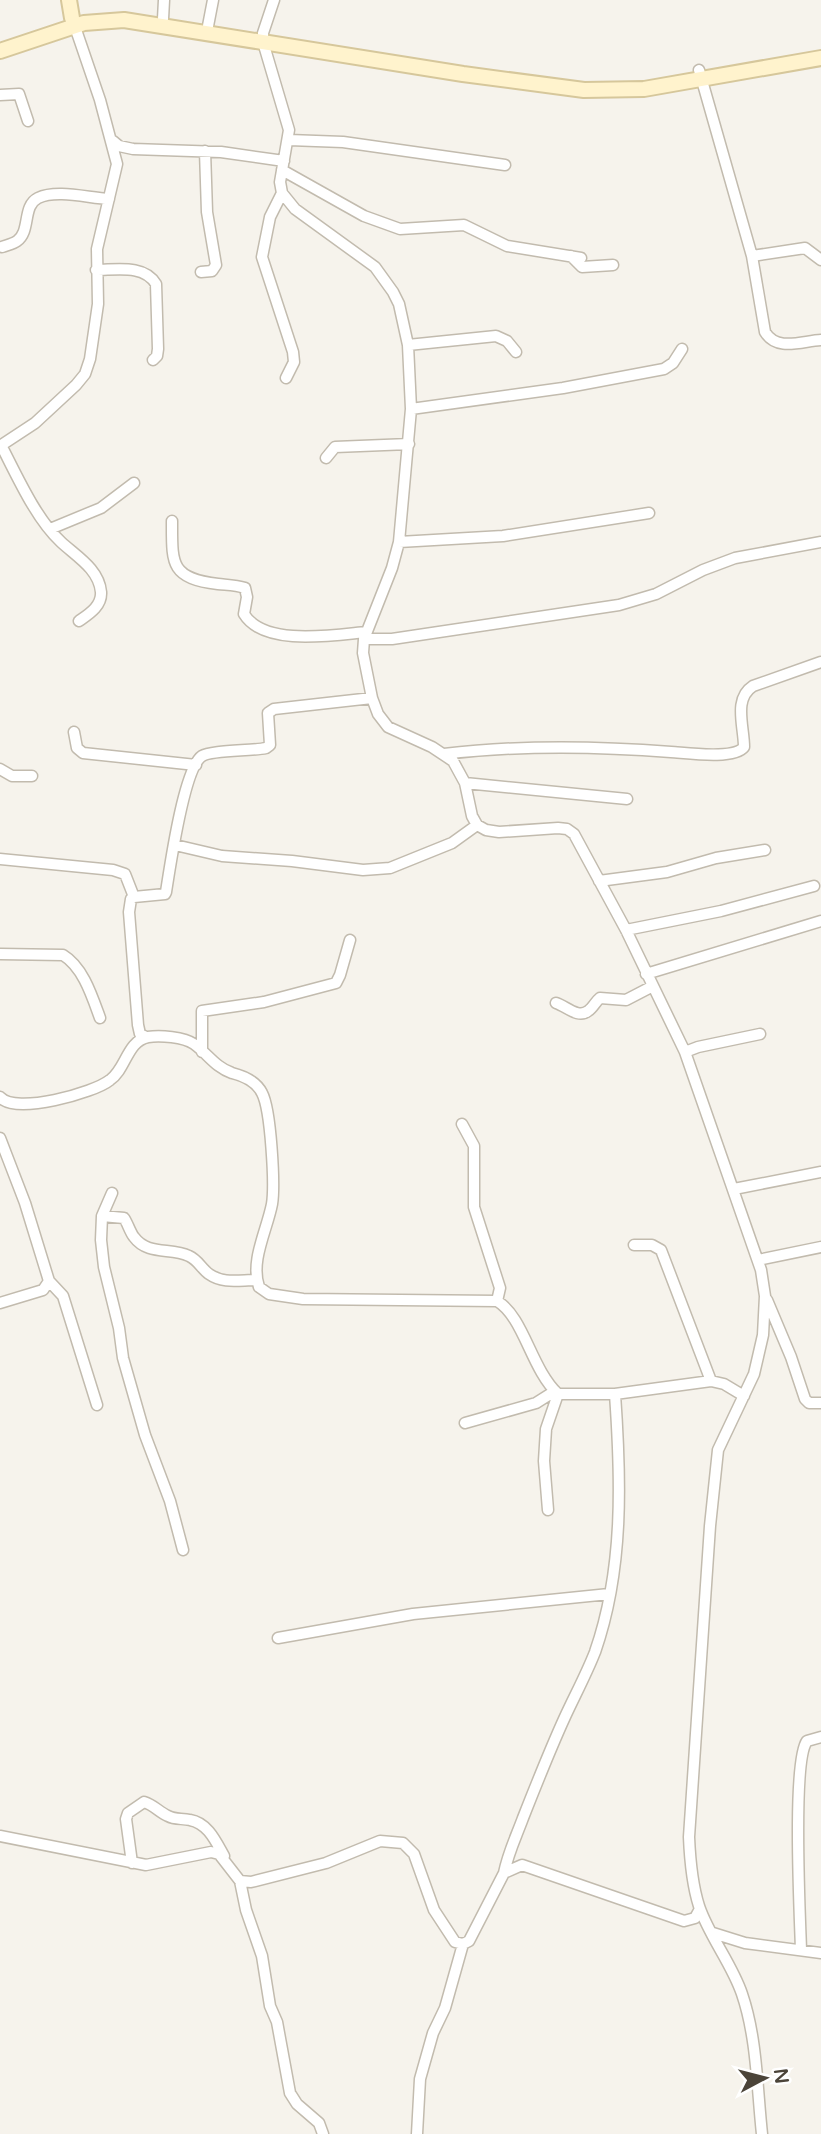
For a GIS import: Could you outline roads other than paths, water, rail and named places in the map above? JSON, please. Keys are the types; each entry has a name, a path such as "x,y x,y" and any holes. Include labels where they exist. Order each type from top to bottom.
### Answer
{"main road":[{"path":"69,0 73,22"},
{"path":"0,42 106,12 208,26 463,74 584,90 644,89 700,74 821,50"},
{"path":"0,51 73,22 104,20 124,20 263,38"},
{"path":"700,74 821,58"}],"street":[{"path":"163,19 164,0"},
{"path":"208,26 213,0"},
{"path":"274,0 263,38 287,122 289,140 280,182 282,193 295,208 375,267 399,304 408,345 411,409 398,542 392,568 365,635 363,653 378,714 388,727 444,754 458,767 465,783 472,816 477,824 486,830 499,832 558,828 574,834 626,930 685,1052 758,1260 765,1296 791,1357 805,1399 809,1403 821,1403"},
{"path":"73,22 100,100 117,164"},
{"path":"700,74 752,256 765,332 769,339 780,344 821,340"},
{"path":"0,95 19,94 28,121"},
{"path":"112,140 119,146 132,149 205,151 283,165 364,216 400,229 464,225 507,246 576,257 582,267 613,265"},
{"path":"289,140 343,142 505,165"},
{"path":"79,621 98,605 100,588 84,559 64,545 50,529 1,446 35,423 85,374 97,314 97,248 117,164 132,149"},
{"path":"201,272 212,271 216,265 207,212 205,151"},
{"path":"282,193 270,217 262,257 293,352 294,362 286,378"},
{"path":"2,247 18,241 30,208 40,197 58,195 109,199"},
{"path":"752,256 805,248 821,260"},
{"path":"96,270 142,272 156,284 158,349 153,360"},
{"path":"408,345 496,336 502,337 516,352"},
{"path":"411,409 563,388 664,369 673,363 682,349"},
{"path":"326,458 335,447 409,444"},
{"path":"50,529 101,508 134,482"},
{"path":"398,542 503,536 649,513"},
{"path":"172,520 172,551 182,573 194,581 245,588 247,592 244,614 252,624 279,634 297,636 365,635 392,639 619,605 656,594 703,570 735,558 821,542"},
{"path":"444,754 472,750 559,747 735,754 744,747 741,699 746,691 753,686 821,663"},
{"path":"372,698 274,709 268,713 270,745 266,748 203,755 195,765 186,788 165,894 131,899 129,912 140,1034 194,1044 218,1067 247,1077 262,1094 267,1112 273,1184 272,1203 256,1268 259,1287 269,1294 283,1297 497,1301 512,1315 537,1367 547,1384 557,1393"},
{"path":"74,732 77,748 83,752 195,765"},
{"path":"0,769 12,776 32,776"},
{"path":"465,783 627,799"},
{"path":"175,845 222,856 363,870 390,868 452,843 477,824"},
{"path":"599,881 667,872 716,858 765,850"},
{"path":"0,859 113,870 125,874 134,897"},
{"path":"626,930 721,911 814,886"},
{"path":"646,975 821,921"},
{"path":"202,1053 202,1011 264,1002 336,982 350,940"},
{"path":"0,954 63,955 70,959 89,988 100,1018"},
{"path":"556,1003 582,1014 590,1011 600,998 626,1000 653,986"},
{"path":"685,1052 760,1034"},
{"path":"0,1097 4,1102 21,1106 38,1104 96,1087 110,1080 134,1044 146,1037"},
{"path":"462,1124 474,1146 474,1207 500,1288 497,1301"},
{"path":"0,1138 25,1203 49,1281 63,1296 97,1405"},
{"path":"734,1189 821,1172"},
{"path":"112,1193 102,1216 104,1267 119,1328 123,1358 145,1435 170,1501 183,1550"},
{"path":"102,1216 124,1218 135,1239 143,1245 151,1250 188,1255 200,1262 206,1272 221,1281 256,1280"},
{"path":"634,1245 652,1245 662,1250 711,1381"},
{"path":"758,1260 821,1247"},
{"path":"0,1303 43,1290 49,1281"},
{"path":"762,2134 748,2018 742,1994 700,1909 691,1874 689,1837 710,1526 718,1450 754,1374 763,1335 765,1296"},
{"path":"465,1423 536,1403 557,1393 615,1394 711,1381 724,1384 744,1396"},
{"path":"548,1510 544,1461 546,1429 557,1393"},
{"path":"240,1881 251,1882 326,1863 380,1841 403,1843 414,1854 434,1910 455,1942 463,1944 469,1941 504,1873 509,1849 602,1630 618,1532 619,1444 615,1394"},
{"path":"278,1639 413,1614 609,1594"},
{"path":"801,1950 798,1836 801,1754 807,1741 821,1737"},
{"path":"132,1863 125,1819 128,1813 144,1802 152,1804 173,1819 198,1822 214,1837 240,1881 246,1910 262,1956 270,2006 277,2022 290,2093 297,2104 319,2123 323,2134"},
{"path":"0,1836 146,1865 211,1852 219,1854 226,1861"},
{"path":"504,1873 510,1868 527,1866 684,1921 695,1918 700,1909"},
{"path":"713,1933 745,1943 821,1953"},
{"path":"417,2134 420,2079 433,2033 445,2008 463,1944"}]}
